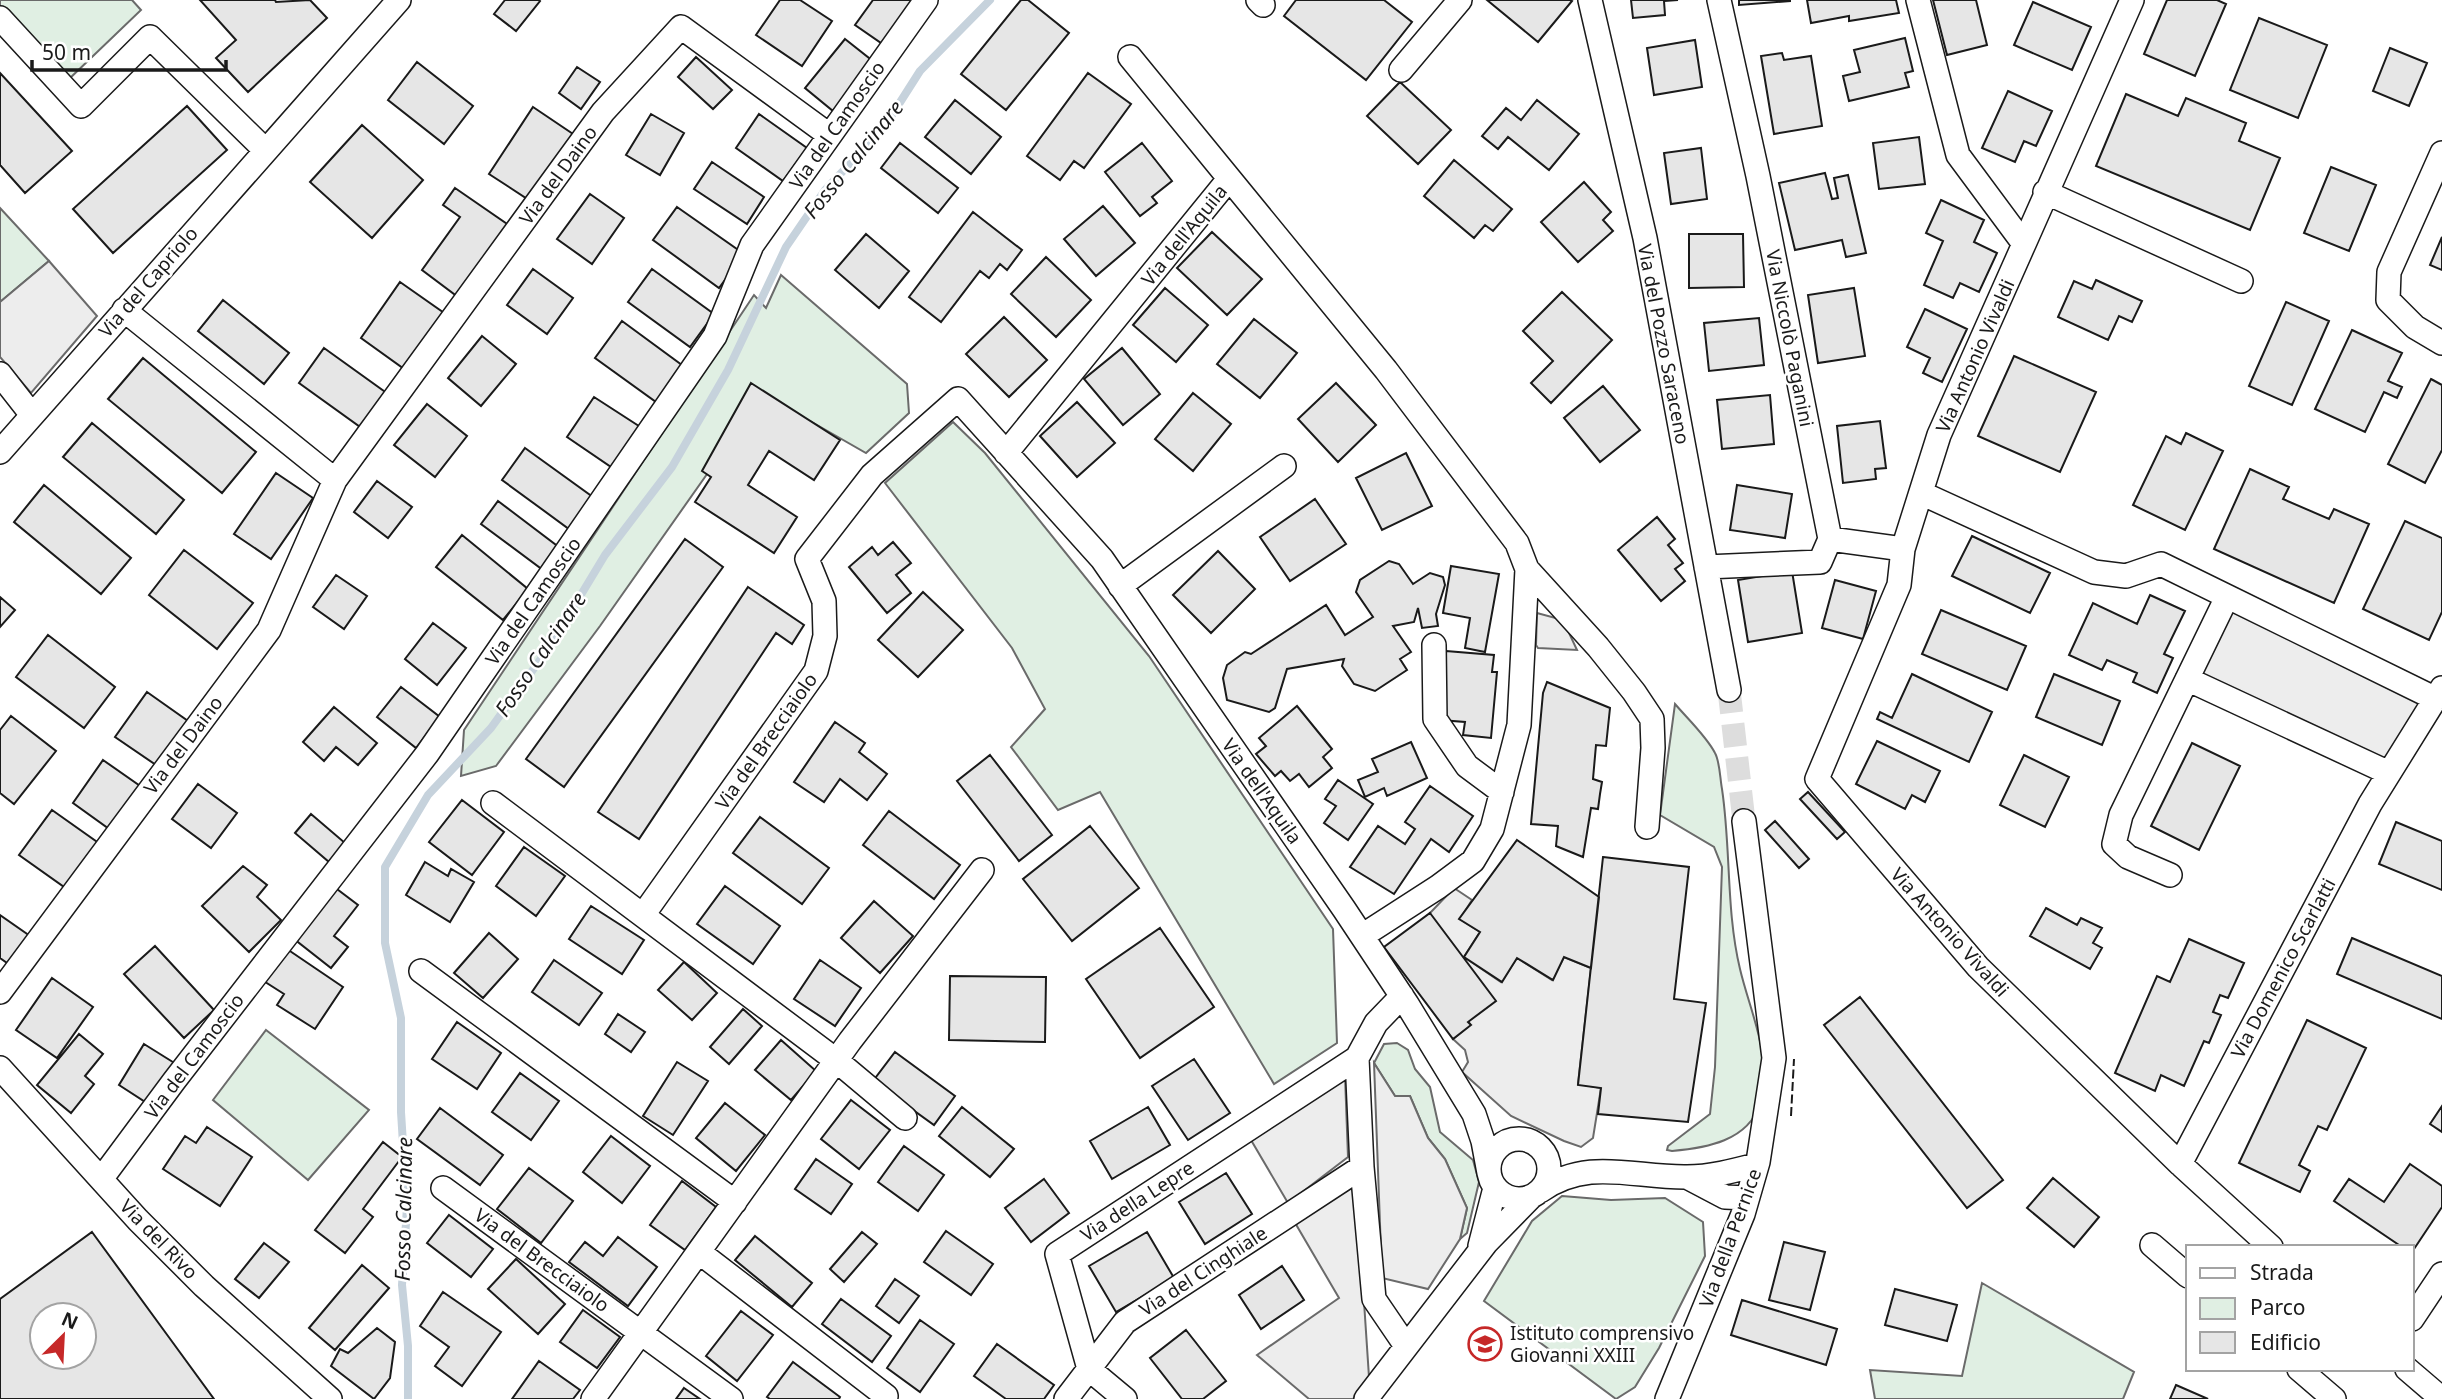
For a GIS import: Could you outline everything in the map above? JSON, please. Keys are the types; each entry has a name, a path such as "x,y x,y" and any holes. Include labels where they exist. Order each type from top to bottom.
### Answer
{"street":[{"name":"Via del Capriolo","path":"0,452 399,0"},
{"name":"Via del Camoscio","path":"102,1178 174,1080 428,754 715,336 752,244 926,0"},
{"path":"1401,71 1460,0"},
{"name":"Via del Pozzo Saraceno","path":"1590,0 1645,238 1729,690"},
{"name":"Via Niccolò Paganini","path":"1719,0 1758,176 1830,539"},
{"path":"1918,0 1958,155 2024,244"},
{"name":"Via Antonio Vivaldi","path":"2133,0 2045,192 1939,435 1903,549 1899,585 1817,779 1978,967 2180,1164 2269,1245"},
{"path":"0,18 81,106 150,37 265,150"},
{"name":"Via del Daino","path":"0,992 269,631 335,480 603,112 681,27 829,135"},
{"path":"1129,57 1386,370 1517,543 1527,569 1598,647 1634,692 1652,719 1653,748 1647,827"},
{"path":"2442,153 2389,272 2388,300 2415,327 2442,343"},
{"name":"Via dell'Aquila","path":"1006,453 1229,179"},
{"path":"2045,192 2241,281"},
{"path":"124,310 335,480"},
{"path":"0,374 32,415"},
{"name":"Via dell'Aquila","path":"958,399 1102,559 1344,909 1402,996 1474,1114 1492,1181"},
{"name":"Via del Brecciaiolo","path":"643,915 816,671 825,636 824,601 807,559 872,475 958,399"},
{"path":"1121,586 1284,466"},
{"name":"Via Domenico Scarlatti","path":"1921,493 2094,572 2126,576 2161,564 2227,597 2439,693 2370,804 2180,1164"},
{"path":"1706,567 1820,562 1830,539 1903,549"},
{"path":"1362,936 1473,861 1492,829 1520,725 1527,569"},
{"path":"2170,875 2128,857 2114,844 2121,815 2227,597"},
{"path":"1434,645 1435,719 1467,766 1502,792"},
{"path":"2186,679 2389,773"},
{"path":"494,803 836,1061 905,1118"},
{"name":"Via della Pernice","path":"1667,1399 1747,1198 1756,1165 1774,1058 1744,821"},
{"path":"593,1399 836,1061 982,870"},
{"path":"421,971 735,1202"},
{"path":"1402,996 1376,1023 1357,1058 1362,1167 1374,1299 1406,1346"},
{"name":"Via della Lepre","path":"1089,1369 1057,1254 1357,1058"},
{"name":"Via del Rivo","path":"0,1068 138,1220 204,1286 330,1399"},
{"path":"1474,1114 1513,1140"},
{"path":"1478,1254 1492,1181 1492,1155 1497,1148 1513,1140 1530,1141 1542,1151 1594,1170 1687,1178 1756,1165"},
{"path":"1366,1399 1478,1254 1536,1193 1548,1175 1549,1167 1542,1151"},
{"name":"Via del Cinghiale","path":"1066,1399 1125,1322 1362,1167"},
{"path":"1492,1181 1512,1199 1536,1193 1564,1178 1594,1170"},
{"path":"1687,1178 1725,1197 1747,1198"},
{"name":"Via del Brecciaiolo","path":"443,1188 731,1399"},
{"path":"2152,1245 2186,1274"},
{"path":"699,1252 886,1396"},
{"path":"2414,1316 2442,1274"},
{"path":"1089,1369 1125,1399"},
{"path":"2301,1371 2334,1399"},
{"path":"2409,1371 2442,1399"}],"green space":[{"path":"0,0 132,0 141,10 68,80 0,6"},
{"path":"0,208 49,261 0,302"},
{"path":"781,275 907,384 909,413 866,453 810,421 724,450 600,626 496,766 461,776 464,730 754,295 766,308"},
{"path":"953,422 985,453 1149,656 1333,929 1337,1043 1274,1084 1100,792 1058,810 1011,747 1045,709 1012,648 885,483"},
{"path":"1675,704 1707,741 1718,761 1736,947 1759,1036 1764,1087 1754,1117 1736,1134 1712,1145 1672,1151 1667,1150 1668,1146 1710,1114 1715,1067 1722,867 1714,847 1660,815"},
{"path":"266,1030 369,1110 308,1180 213,1100"},
{"path":"1397,1043 1408,1050 1415,1069 1430,1087 1440,1132 1473,1160 1479,1182 1467,1233 1460,1239 1467,1208 1445,1159 1428,1138 1410,1096 1395,1096 1374,1063 1384,1044"},
{"path":"1562,1196 1611,1200 1665,1198 1703,1222 1705,1256 1659,1348 1635,1387 1616,1399 1484,1301 1532,1221"},
{"path":"1982,1283 2134,1372 2123,1399 1875,1399 1870,1370 1962,1376"}],"shaded area":[{"path":"49,261 97,316 31,393 0,357 0,302"},
{"path":"2227,597 2436,699 2389,773 2187,679"},
{"path":"1537,613 1563,620 1577,650 1538,648"},
{"path":"1454,888 1472,900 1460,919 1480,932 1464,957 1501,982 1517,958 1552,980 1564,957 1591,968 1578,1084 1601,1088 1593,1138 1581,1147 1511,1116 1462,1072 1468,1062 1465,1050 1453,1039 1470,1025 1430,913"},
{"path":"1374,1063 1395,1096 1410,1096 1428,1138 1445,1159 1467,1208 1460,1239 1428,1289 1382,1278"},
{"path":"1345,1076 1348,1157 1288,1203 1251,1140"},
{"path":"1356,1181 1369,1377 1353,1399 1309,1399 1257,1355 1339,1298 1294,1221"}],"building":[{"path":"200,0 310,0 327,18 248,92 216,58 236,40"},
{"path":"505,0 540,1 516,31 494,14"},
{"path":"780,0 800,0 832,21 802,66 756,35"},
{"path":"873,0 916,0 884,45 855,25"},
{"path":"1021,0 1028,0 1069,33 1006,110 961,74"},
{"path":"1296,0 1384,0 1412,22 1366,80 1284,16"},
{"path":"1487,0 1570,0 1572,1 1538,42"},
{"path":"1631,0 1678,0 1664,1 1665,15 1633,18"},
{"path":"1739,0 1790,0 1790,1 1739,5"},
{"path":"1807,0 1896,0 1899,13 1849,21 1849,16 1811,23"},
{"path":"1933,0 1976,0 1987,45 1947,55"},
{"path":"2167,0 2217,0 2226,4 2195,76 2144,54"},
{"path":"2033,2 2091,27 2072,70 2014,45"},
{"path":"2259,18 2327,45 2298,118 2230,90"},
{"path":"1905,38 1913,71 1905,73 1909,87 1849,101 1843,76 1860,72 1854,50"},
{"path":"845,39 874,62 833,111 805,88"},
{"path":"1695,40 1702,87 1654,95 1647,48"},
{"path":"2390,48 2427,63 2409,106 2373,91"},
{"path":"1782,53 1784,60 1811,56 1822,126 1774,134 1761,56"},
{"path":"696,57 732,90 713,109 678,77"},
{"path":"417,62 473,106 444,144 388,100"},
{"path":"577,67 600,82 581,109 559,93"},
{"path":"0,73 72,151 25,193 0,165"},
{"path":"1088,73 1131,104 1084,168 1074,161 1060,180 1027,156"},
{"path":"1400,82 1451,130 1418,164 1367,116"},
{"path":"2008,91 2052,111 2036,146 2024,141 2015,162 1982,148"},
{"path":"2126,94 2178,116 2186,98 2246,123 2239,141 2280,158 2250,230 2096,166"},
{"path":"955,100 1001,137 971,174 925,137"},
{"path":"1537,100 1579,134 1549,170 1508,137 1498,149 1482,136 1506,108 1521,120"},
{"path":"187,106 227,150 113,253 73,209"},
{"path":"533,107 576,136 532,202 489,174"},
{"path":"651,114 684,133 660,175 626,155"},
{"path":"759,114 807,148 783,181 736,148"},
{"path":"362,125 423,180 372,238 310,182"},
{"path":"1919,137 1925,184 1879,189 1873,143"},
{"path":"900,143 958,188 938,213 881,168"},
{"path":"1142,143 1172,181 1152,197 1157,203 1140,216 1105,172"},
{"path":"1701,148 1707,199 1671,204 1664,153"},
{"path":"1454,160 1512,209 1493,231 1485,225 1474,238 1424,196"},
{"path":"712,162 764,197 747,224 694,189"},
{"path":"2331,167 2376,185 2349,251 2304,233"},
{"path":"1825,173 1832,199 1838,198 1834,178 1848,175 1866,253 1846,257 1842,240 1795,250 1779,183"},
{"path":"1584,182 1611,212 1603,220 1613,231 1578,262 1541,222"},
{"path":"455,188 510,226 458,297 422,270 460,217 443,205"},
{"path":"590,194 624,218 592,264 557,239"},
{"path":"1941,200 1984,220 1974,242 1997,253 1979,292 1960,283 1953,298 1924,285 1943,241 1926,233"},
{"path":"1103,206 1135,243 1096,276 1064,239"},
{"path":"677,207 744,254 719,288 653,240"},
{"path":"973,212 1022,250 1007,270 1000,264 989,278 980,271 941,322 909,297"},
{"path":"1212,232 1262,279 1227,315 1177,268"},
{"path":"866,234 909,271 879,308 835,270"},
{"path":"1689,234 1743,234 1744,287 1689,288"},
{"path":"2442,237 2442,270 2430,265"},
{"path":"1046,257 1091,300 1056,337 1011,294"},
{"path":"533,269 573,298 547,334 507,305"},
{"path":"652,269 714,314 690,347 628,302"},
{"path":"2096,280 2142,301 2132,322 2119,316 2108,340 2058,317 2074,281 2092,289"},
{"path":"400,282 447,315 407,371 361,338"},
{"path":"1165,288 1208,325 1176,362 1133,325"},
{"path":"1854,288 1865,356 1818,363 1808,295"},
{"path":"1562,292 1612,340 1551,403 1531,383 1553,361 1523,331"},
{"path":"223,300 289,353 264,384 198,331"},
{"path":"2286,302 2329,321 2292,405 2249,386"},
{"path":"1925,309 1967,329 1942,382 1923,373 1930,358 1907,347"},
{"path":"1004,317 1047,360 1009,397 966,354"},
{"path":"1759,318 1764,365 1709,371 1704,323"},
{"path":"1254,319 1297,353 1260,398 1217,364"},
{"path":"622,321 690,371 663,407 595,358"},
{"path":"2352,330 2402,353 2388,381 2402,387 2397,398 2384,392 2365,432 2315,409"},
{"path":"482,336 516,364 481,406 448,378"},
{"path":"324,348 388,394 363,429 299,383"},
{"path":"1122,348 1160,394 1123,425 1084,379"},
{"path":"2014,356 2096,392 2060,472 1978,436"},
{"path":"143,358 256,452 222,493 108,399"},
{"path":"2431,379 2442,385 2442,450 2425,483 2388,464"},
{"path":"751,383 840,440 814,480 769,451 748,485 797,517 774,553 695,502 711,477 702,471"},
{"path":"1336,383 1376,425 1338,462 1298,419"},
{"path":"1603,386 1640,430 1600,462 1564,418"},
{"path":"1193,393 1231,424 1193,471 1155,439"},
{"path":"1770,395 1774,444 1722,449 1717,400"},
{"path":"594,397 645,430 617,471 567,437"},
{"path":"1077,402 1115,443 1077,477 1040,436"},
{"path":"427,404 467,436 435,477 394,445"},
{"path":"1880,421 1886,468 1875,469 1876,479 1843,483 1837,426"},
{"path":"92,423 184,500 156,534 63,457"},
{"path":"2186,433 2223,451 2185,530 2133,505 2166,436 2181,444"},
{"path":"525,448 597,500 573,532 502,480"},
{"path":"1406,453 1432,506 1382,530 1356,478"},
{"path":"2250,469 2289,487 2283,499 2329,519 2334,509 2369,524 2334,603 2214,549"},
{"path":"276,473 313,498 271,559 234,534"},
{"path":"377,481 412,507 388,538 354,512"},
{"path":"44,485 131,558 101,594 14,522"},
{"path":"1737,485 1792,494 1785,538 1730,530"},
{"path":"1315,499 1346,544 1290,581 1260,537"},
{"path":"498,501 560,548 543,570 481,524"},
{"path":"1657,517 1675,539 1668,545 1683,563 1675,569 1685,581 1661,601 1618,550"},
{"path":"2405,521 2442,538 2442,612 2429,640 2363,609"},
{"path":"462,535 528,589 503,620 436,567"},
{"path":"1972,536 2050,573 2030,613 1952,576"},
{"path":"685,539 723,567 564,787 526,759"},
{"path":"893,542 911,563 896,575 911,593 887,613 849,567 872,547 878,555"},
{"path":"184,550 253,603 217,649 149,595"},
{"path":"1218,551 1255,589 1211,633 1173,595"},
{"path":"1389,561 1399,564 1413,584 1430,573 1443,577 1445,585 1436,614 1438,626 1422,628 1418,608 1414,622 1393,626 1411,652 1400,659 1407,670 1375,691 1354,684 1342,666 1344,659 1287,669 1275,708 1269,712 1227,700 1223,678 1227,665 1245,652 1251,654 1326,605 1345,635 1373,617 1356,592 1360,580"},
{"path":"1451,566 1499,574 1485,652 1465,648 1470,618 1443,613"},
{"path":"1792,571 1802,633 1748,642 1738,580"},
{"path":"336,575 367,596 344,629 313,607"},
{"path":"1835,580 1876,591 1863,639 1822,628"},
{"path":"748,587 804,625 792,644 776,633 639,839 598,812"},
{"path":"923,592 963,630 918,677 878,640"},
{"path":"2150,595 2185,611 2164,654 2173,658 2157,693 2133,682 2137,673 2107,660 2102,670 2069,655 2093,603 2137,624"},
{"path":"0,597 15,610 0,627"},
{"path":"1941,610 2026,646 2007,690 1922,654"},
{"path":"433,623 466,648 437,685 405,659"},
{"path":"48,635 115,687 84,728 16,677"},
{"path":"1446,651 1494,655 1492,672 1497,672 1491,738 1463,735 1465,722 1440,720"},
{"path":"1912,674 1992,712 1969,762 1877,719 1880,712 1892,718"},
{"path":"2054,674 2120,701 2102,745 2036,717"},
{"path":"1547,682 1610,708 1606,746 1596,745 1593,779 1602,782 1598,809 1591,808 1583,857 1556,846 1558,826 1531,824 1543,693"},
{"path":"401,687 440,717 416,748 377,717"},
{"path":"147,692 188,721 156,765 115,737"},
{"path":"1297,706 1332,749 1323,757 1332,768 1309,787 1299,774 1290,781 1281,771 1275,776 1256,754 1266,746 1259,738"},
{"path":"334,707 377,743 358,765 336,747 324,761 303,742"},
{"path":"11,716 56,751 14,804 0,793 0,730"},
{"path":"835,722 865,743 859,752 887,774 867,800 840,779 824,802 794,782"},
{"path":"1877,741 1940,771 1925,802 1912,795 1905,809 1856,784"},
{"path":"1411,742 1427,778 1387,796 1384,788 1365,797 1358,780 1378,772 1372,759"},
{"path":"2192,743 2240,766 2199,850 2151,826"},
{"path":"990,755 1052,835 1019,861 957,781"},
{"path":"2024,755 2069,777 2045,827 2000,805"},
{"path":"103,760 143,788 112,831 73,803"},
{"path":"1338,780 1373,804 1348,840 1324,823 1336,806 1325,799"},
{"path":"198,784 237,813 211,848 172,819"},
{"path":"1430,786 1473,816 1449,852 1431,839 1394,894 1350,867 1378,826 1405,844 1415,829 1405,822"},
{"path":"1808,792 1845,832 1837,839 1800,799"},
{"path":"462,800 504,832 472,875 429,842"},
{"path":"52,810 100,844 67,889 19,855"},
{"path":"889,811 960,865 934,899 863,845"},
{"path":"311,814 345,843 329,862 295,833"},
{"path":"760,817 829,868 802,904 733,853"},
{"path":"1775,821 1809,859 1799,868 1765,830"},
{"path":"2396,822 2442,841 2442,890 2379,864"},
{"path":"1090,826 1139,888 1072,941 1023,879"},
{"path":"1517,840 1599,897 1591,968 1564,957 1553,980 1517,958 1502,982 1464,957 1480,932 1459,919"},
{"path":"524,847 565,876 536,916 496,886"},
{"path":"1603,857 1689,867 1674,999 1706,1003 1688,1122 1598,1114 1601,1088 1578,1085"},
{"path":"425,862 448,876 451,869 474,882 450,922 406,895"},
{"path":"243,866 267,885 257,897 281,920 249,952 202,906"},
{"path":"329,883 358,905 334,936 348,947 331,968 289,935"},
{"path":"725,886 780,926 753,964 697,924"},
{"path":"874,901 913,936 880,973 841,938"},
{"path":"591,906 644,940 622,974 569,939"},
{"path":"2046,908 2077,925 2081,918 2102,928 2093,943 2102,948 2090,969 2030,936"},
{"path":"1430,913 1496,1001 1468,1022 1471,1025 1453,1039 1384,947"},
{"path":"0,915 30,936 10,965 0,958"},
{"path":"1160,928 1214,1007 1140,1058 1086,979"},
{"path":"489,933 518,959 483,998 454,973"},
{"path":"2352,938 2442,976 2442,1019 2337,974"},
{"path":"2189,939 2244,963 2228,998 2220,995 2213,1012 2221,1015 2209,1043 2204,1041 2184,1086 2161,1075 2155,1091 2115,1073 2157,976 2170,982"},
{"path":"155,946 214,1010 184,1038 124,974"},
{"path":"284,947 343,987 315,1029 277,1005 284,994 259,978"},
{"path":"554,960 602,993 579,1025 532,992"},
{"path":"820,960 861,988 835,1026 794,999"},
{"path":"684,962 717,993 692,1020 658,990"},
{"path":"950,976 1046,977 1045,1042 949,1040"},
{"path":"52,978 93,1007 57,1058 16,1030"},
{"path":"1860,997 2003,1180 1967,1208 1824,1025"},
{"path":"743,1009 762,1026 729,1064 710,1047"},
{"path":"618,1014 645,1032 631,1052 605,1034"},
{"path":"2307,1020 2366,1048 2327,1130 2318,1126 2299,1165 2310,1171 2300,1192 2239,1163"},
{"path":"457,1022 501,1053 477,1089 432,1059"},
{"path":"79,1034 103,1054 85,1076 94,1084 71,1113 37,1085"},
{"path":"781,1040 816,1071 791,1100 755,1070"},
{"path":"144,1044 176,1064 150,1105 119,1085"},
{"path":"895,1052 955,1096 934,1125 873,1081"},
{"path":"1194,1059 1230,1113 1188,1140 1152,1086"},
{"path":"677,1062 708,1081 673,1135 643,1116"},
{"path":"520,1073 559,1101 531,1140 492,1112"},
{"path":"851,1100 890,1130 859,1169 821,1139"},
{"path":"725,1103 765,1135 736,1171 696,1138"},
{"path":"2442,1106 2442,1132 2430,1124"},
{"path":"962,1107 1014,1149 990,1177 939,1136"},
{"path":"1148,1107 1170,1145 1112,1179 1090,1141"},
{"path":"440,1108 503,1155 480,1185 417,1139"},
{"path":"207,1127 252,1157 220,1206 163,1169 185,1136 196,1143"},
{"path":"611,1136 650,1166 622,1203 583,1172"},
{"path":"383,1142 402,1157 363,1209 373,1217 345,1253 315,1230"},
{"path":"904,1146 944,1175 918,1211 878,1182"},
{"path":"816,1159 852,1184 831,1214 795,1189"},
{"path":"2410,1164 2442,1186 2442,1207 2414,1249 2414,1245 2399,1245 2334,1201 2349,1179 2384,1202"},
{"path":"529,1168 573,1201 541,1243 497,1209"},
{"path":"1226,1173 1252,1214 1205,1244 1179,1202"},
{"path":"2053,1178 2099,1217 2074,1247 2027,1208"},
{"path":"1044,1179 1069,1213 1031,1242 1005,1208"},
{"path":"682,1181 716,1207 685,1250 650,1225"},
{"path":"449,1215 493,1249 471,1277 427,1243"},
{"path":"946,1231 993,1264 971,1295 924,1262"},
{"path":"92,1232 214,1399 0,1399 0,1299"},
{"path":"862,1232 877,1244 844,1282 830,1269"},
{"path":"1147,1232 1174,1278 1116,1312 1089,1266"},
{"path":"755,1236 812,1283 792,1307 735,1260"},
{"path":"618,1237 657,1267 628,1306 569,1262 585,1242 603,1256"},
{"path":"1784,1242 1825,1252 1810,1310 1769,1300"},
{"path":"264,1243 289,1262 259,1298 235,1279"},
{"path":"516,1259 565,1304 538,1334 488,1289"},
{"path":"362,1265 389,1288 335,1350 309,1328"},
{"path":"1282,1266 1304,1300 1261,1329 1239,1295"},
{"path":"895,1279 919,1296 899,1323 876,1306"},
{"path":"1895,1289 1957,1305 1947,1341 1885,1325"},
{"path":"443,1292 501,1332 462,1386 435,1366 449,1347 420,1326"},
{"path":"841,1299 891,1336 872,1362 822,1324"},
{"path":"1742,1300 1837,1329 1826,1365 1731,1335"},
{"path":"583,1310 620,1337 597,1368 560,1342"},
{"path":"741,1311 773,1335 737,1381 706,1356"},
{"path":"920,1320 954,1344 920,1392 887,1368"},
{"path":"377,1328 395,1342 390,1378 374,1399 331,1366 340,1349 348,1353"},
{"path":"1186,1330 1226,1381 1203,1399 1182,1399 1150,1358"},
{"path":"997,1344 1054,1385 1044,1399 1006,1399 974,1376"},
{"path":"539,1361 580,1390 573,1399 512,1399"},
{"path":"793,1362 840,1397 839,1399 767,1397"},
{"path":"2176,1385 2208,1399 2170,1399"},
{"path":"684,1388 700,1399 676,1399"}],"waterway":[{"name":"Fosso Calcinare","path":"408,1399 408,1346 402,1285 407,1207 401,1112 401,1018 385,943 385,867 428,795 491,728 550,646 605,555 672,467 728,370 786,247 825,190 883,129 920,71 990,0"}],"tunnel":[{"path":"1729,690 1744,821"}],"fence":[{"path":"1791,1116 1794,1059"}],"place":[{"name":"Istituto comprensivo Giovanni XXIII","path":"1485,1344"}]}
